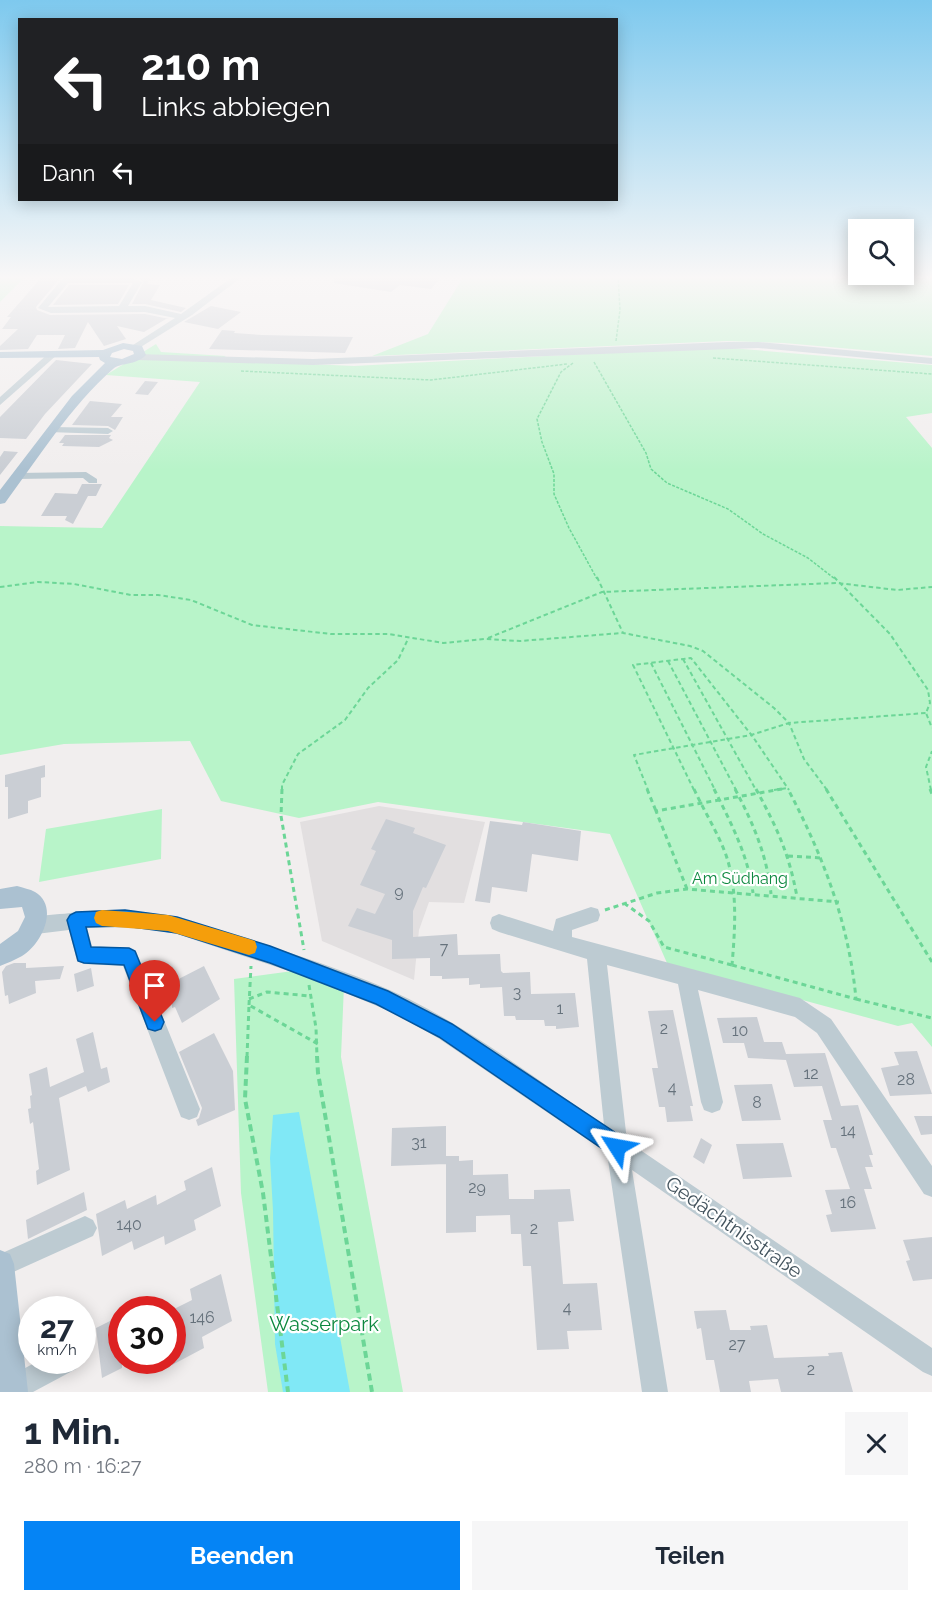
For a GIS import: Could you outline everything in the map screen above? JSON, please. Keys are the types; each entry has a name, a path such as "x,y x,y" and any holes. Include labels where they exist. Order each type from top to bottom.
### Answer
{"main road":[{"path":"0,355 53,354 110,358 124,362 136,352"},
{"path":"0,500 75,399 110,358"},
{"path":"0,955 20,946 36,925 37,915 35,906 29,900 3,894"},
{"path":"0,1265 12,1390"}],"street":[{"path":"136,352 151,341"},
{"path":"136,352 313,362 758,345 932,361"},
{"path":"0,402 53,354"},
{"path":"52,430 108,431"},
{"path":"17,476 86,475 93,481"},
{"path":"562,942 563,925 591,915"},
{"name":"Gedächtnisstraße","path":"36,925 76,920 125,918 168,923 252,948 382,997 422,1017 617,1147 932,1363"},
{"path":"76,920 84,955 129,957 189,1110"},
{"path":"499,923 596,953 800,1008 824,1026 932,1186"},
{"path":"596,953 617,1147 655,1392"},
{"path":"686,978 712,1102"},
{"path":"0,1265 85,1228"},
{"path":"12,1390 41,1374"}],"path":[{"path":"615,341 614,350 594,362 646,453 651,469 667,483 728,509 763,534 828,571 837,583 890,634 928,690 930,703 926,713 932,728"},
{"path":"708,358 932,374"},
{"path":"573,363 561,372 537,419 542,442 554,474 554,494 623,633"},
{"path":"0,585 57,582 131,595 158,595 191,600 252,625 331,634 389,634 408,639 443,643 485,639 520,641 623,633 690,646 703,651 774,708 789,723 804,759 828,792 932,962"},
{"path":"485,639 602,592 837,583 897,590 932,587"},
{"path":"308,968 281,816 282,786 298,754 345,720 368,688 398,660 408,639"},
{"path":"732,966 733,891 723,848 633,665 691,658 751,735 788,788 822,858 839,902 852,951 856,999"},
{"path":"683,659 729,738 778,831 788,856 796,897"},
{"path":"668,661 739,796 764,852 771,894"},
{"path":"651,663 745,854 753,893"},
{"path":"687,889 634,755 751,735 789,723 926,713"},
{"path":"932,751 927,759 924,776 932,794"},
{"path":"656,811 788,788"},
{"path":"788,856 822,858"},
{"path":"591,915 657,893 687,889 771,894 839,902"},
{"path":"624,903 649,921 664,947 932,1018"},
{"path":"252,948 245,1099 263,1193 288,1392"},
{"path":"249,999 267,992 310,996"},
{"path":"311,1003 318,1044 318,1072 372,1392"},
{"path":"249,1005 318,1044"}],"shaded area":[{"path":"379,806 485,822 464,903 429,902 419,930 414,980 322,941 300,822"}],"green space":[{"path":"410,341 932,341 932,356 784,343 727,341 372,356"},
{"name":"Am Südhang","path":"156,344 161,352 226,356 219,360 354,366 718,347 932,365 932,413 906,417 932,448 932,1047 912,1023 898,1026 667,963 610,834 378,802 299,818 221,801 190,741 64,744 0,755 0,526 102,528 200,382 106,375"},
{"path":"162,809 161,859 39,882 46,829"},
{"name":"Wasserpark","path":"300,970 344,985 341,1057 403,1392 268,1392 241,1193 234,979"}],"water":[{"path":"299,1112 350,1392 283,1392 275,1344 270,1158 273,1115"}],"building":[{"path":"5,341 33,341 28,349 0,350 0,346"},
{"path":"62,341 79,341 75,348 58,349"},
{"path":"101,341 120,341 104,346"},
{"path":"215,341 351,341 345,353 209,349"},
{"path":"56,360 92,364 45,414 26,439 0,438 0,417"},
{"path":"145,381 158,382 148,395 135,394"},
{"path":"90,401 122,404 111,417 123,417 115,430 108,426 72,425"},
{"path":"65,435 111,435 109,438 113,440 99,447 62,446 64,443 59,443"},
{"path":"4,451 18,452 0,475 0,457"},
{"path":"82,484 102,484 96,496 88,496 73,524 65,520 67,516 41,516 55,493 77,494"},
{"path":"45,765 45,777 41,778 41,797 28,801 28,813 8,819 8,787 5,787 5,775"},
{"path":"386,819 415,828 413,833 446,845 413,911 413,937 457,934 458,955 500,954 503,973 530,972 531,994 575,993 579,1027 556,1029 556,1026 545,1026 544,1020 516,1020 515,1016 504,1016 502,987 480,988 480,984 469,985 469,978 442,979 442,976 430,976 430,958 392,959 392,940 348,926 357,908 375,914 385,894 360,885 376,851 371,849"},
{"path":"490,821 522,825 523,822 581,831 578,861 532,854 527,892 492,887 490,903 475,901"},
{"path":"26,963 26,968 64,966 60,979 35,981 36,993 9,1004 8,995 5,996 2,972 6,966"},
{"path":"204,966 220,999 182,1023 175,1007 172,1008 172,1001 165,986"},
{"path":"91,968 94,986 77,992 74,974"},
{"path":"673,1010 693,1106 690,1106 693,1121 667,1122 665,1107 659,1107 652,1068 658,1068 648,1011"},
{"path":"757,1017 764,1042 782,1042 786,1054 825,1053 841,1106 858,1105 873,1155 869,1155 873,1167 865,1167 872,1189 864,1189 876,1229 831,1232 826,1215 832,1214 825,1190 850,1189 836,1148 831,1148 823,1120 832,1120 822,1086 794,1087 786,1060 748,1058 744,1043 723,1043 717,1018"},
{"path":"93,1032 101,1069 107,1067 110,1082 88,1092 86,1086 59,1098 70,1170 37,1185 36,1171 39,1169 33,1122 30,1124 28,1109 31,1108 30,1096 32,1095 29,1074 47,1067 50,1087 84,1072 76,1039"},
{"path":"214,1033 233,1071 235,1110 198,1126 196,1120 202,1108 179,1052"},
{"path":"917,1051 932,1094 890,1096 881,1068 899,1065 894,1052"},
{"path":"772,1084 781,1120 742,1121 734,1085"},
{"path":"914,1116 932,1116 932,1134 921,1135"},
{"path":"446,1126 446,1164 391,1166 392,1128"},
{"path":"701,1138 712,1145 704,1164 693,1157"},
{"path":"783,1143 792,1177 743,1179 736,1144"},
{"path":"446,1156 459,1156 459,1161 473,1160 473,1175 508,1174 509,1199 534,1199 534,1190 570,1189 574,1221 558,1222 563,1284 597,1283 602,1330 567,1331 569,1349 537,1350 531,1266 523,1266 521,1234 511,1234 510,1215 476,1216 476,1232 446,1233"},
{"path":"212,1167 221,1206 194,1220 196,1230 165,1245 164,1236 134,1250 132,1241 102,1256 96,1214 125,1200 127,1209 156,1195 157,1205 186,1190 184,1181"},
{"path":"84,1192 87,1210 28,1239 26,1220"},
{"path":"932,1237 932,1279 913,1281 906,1261 910,1260 903,1240"},
{"path":"221,1274 232,1321 202,1337 204,1348 186,1358 186,1303 192,1300 190,1289"},
{"path":"726,1310 730,1330 751,1330 750,1326 767,1325 774,1358 829,1356 828,1353 842,1352 853,1392 781,1392 778,1379 749,1381 751,1392 720,1392 714,1360 706,1360 701,1328 697,1329 694,1311"},
{"path":"108,1322 108,1374 110,1374 102,1378 96,1328"}],"slow traffic":[{"path":"102,918 168,923 249,947"}],"route":[{"path":"155,1022 129,957 84,955 76,920 125,918 177,925 308,968 382,997 445,1031 617,1147"}]}
